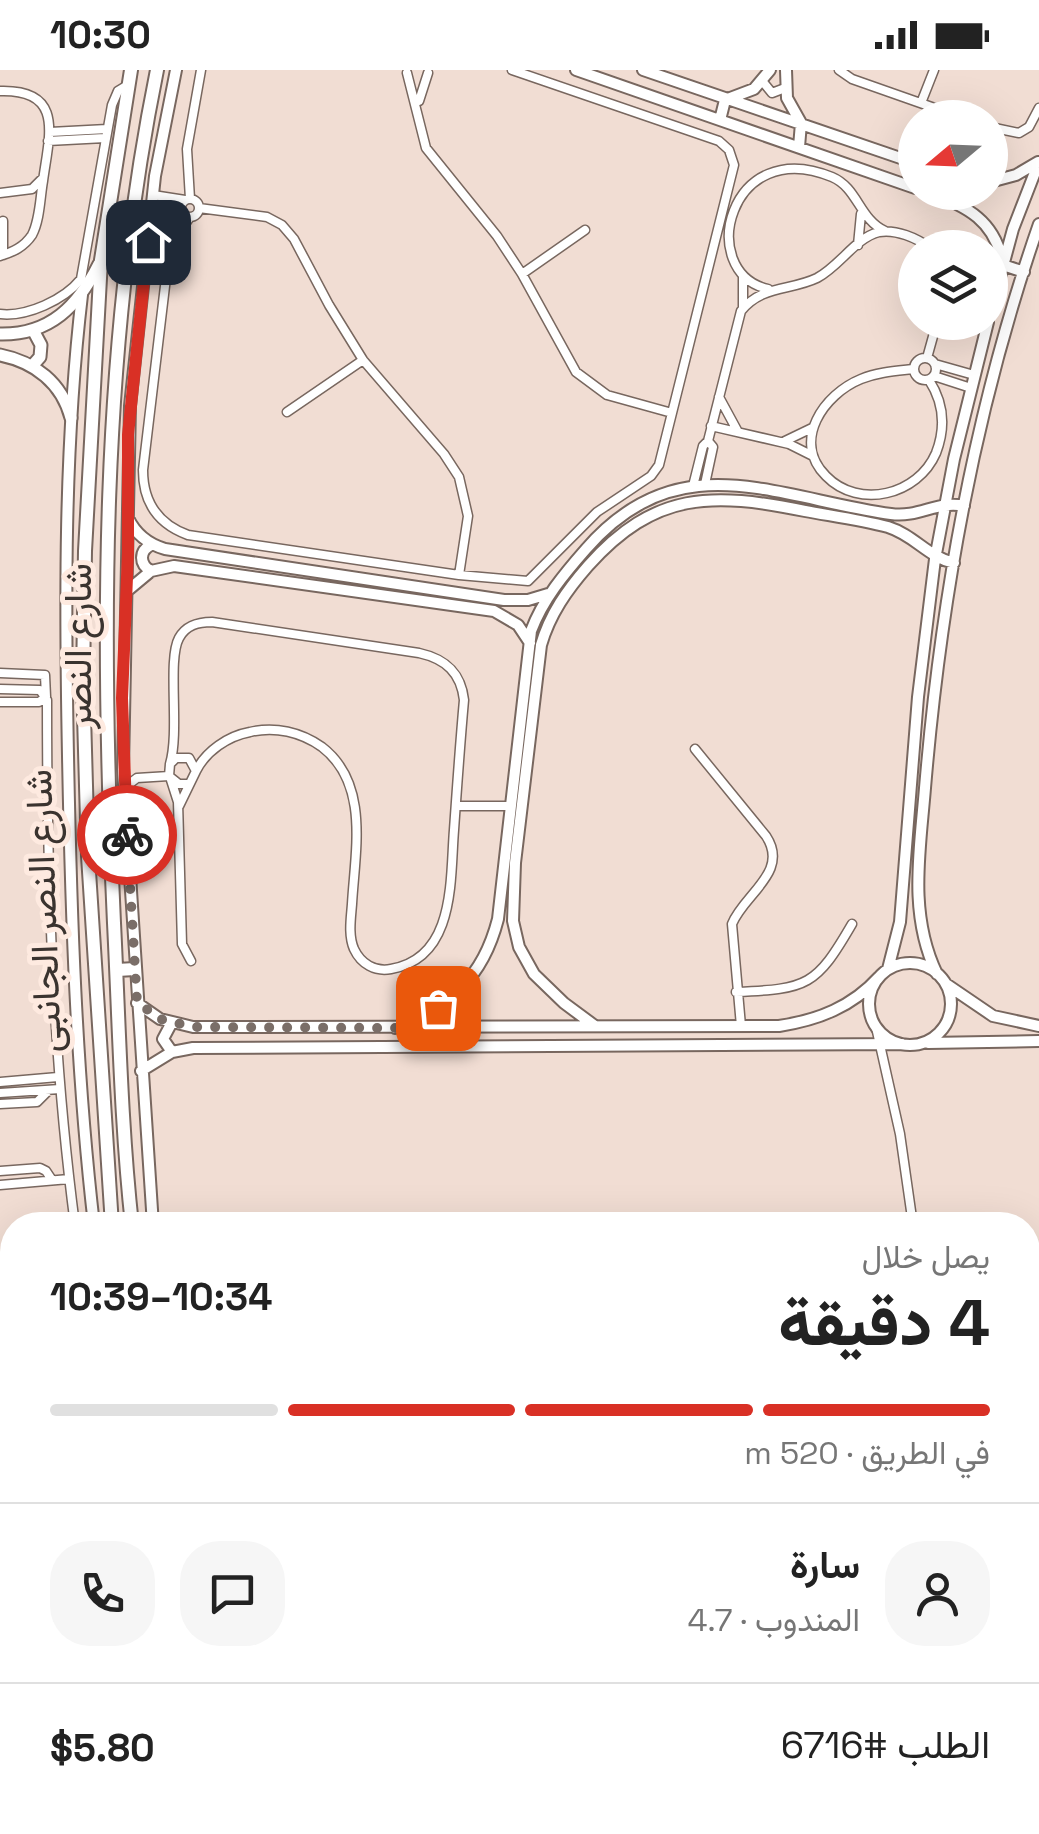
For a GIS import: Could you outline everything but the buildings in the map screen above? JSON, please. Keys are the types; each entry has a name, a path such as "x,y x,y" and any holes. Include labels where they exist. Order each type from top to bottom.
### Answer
{"main road":[{"name":"شارع النصر","path":"131,1212 116,970 108,718 112,416 124,278 157,70"},
{"name":"شارع النصر","path":"111,1212 86,798 86,512 101,260 130,79"},
{"path":"0,334 32,330 63,315 82,295 101,260"},
{"path":"32,330 42,345 40,357 32,366"},
{"path":"0,355 32,366 59,390 71,418"},
{"path":"68,512 86,512"},
{"path":"116,970 135,969"}],"street":[{"path":"0,314 34,312 81,279 113,100 130,79 119,70"},
{"path":"151,1212 122,769 127,516 130,406 152,201 176,70"},
{"path":"202,70 187,149 186,214 168,262 143,470 146,494 158,516 188,534 520,582 534,578 597,512 656,471 734,171 732,154 719,141 512,70"},
{"path":"576,70 898,182"},
{"path":"644,70 898,156"},
{"path":"725,100 744,95 763,82 770,70"},
{"path":"786,70 785,88 801,123 799,147"},
{"path":"840,70 852,79 912,100"},
{"path":"922,100 934,70"},
{"path":"406,72 416,78 428,71"},
{"path":"417,110 428,71"},
{"path":"406,72 426,148 497,236 568,360 586,381 607,395 672,413"},
{"path":"763,82 772,93 785,88"},
{"path":"0,91 20,91 39,100 49,116 34,230 26,242 1,256"},
{"path":"720,120 725,100"},
{"path":"1008,131 1019,133 1030,127 1039,108"},
{"path":"49,136 106,133"},
{"path":"1008,178 1039,162"},
{"path":"1008,250 1039,162"},
{"path":"699,485 714,446 708,441 742,311 742,276 732,260 730,232 745,192 766,173 794,166 832,177 850,190 869,222 898,235"},
{"path":"0,193 32,189 43,176"},
{"path":"12,192 30,196 38,211"},
{"path":"152,201 187,199 199,208"},
{"path":"152,201 186,214 197,213 199,208"},
{"path":"199,208 266,217 282,225 294,238 363,360 459,477 468,516 459,575"},
{"path":"857,246 862,228 860,210"},
{"path":"967,210 978,215 990,230"},
{"path":"1,256 3,221"},
{"path":"922,1043 940,1032 950,1013 941,978 926,950 917,899 934,698 964,506 996,364 1039,224"},
{"path":"522,274 584,230"},
{"path":"742,311 754,298 771,289 818,277 865,238 884,232"},
{"path":"1008,266 1024,272"},
{"path":"742,276 771,289"},
{"name":"شارع النصر الجانبى","path":"82,295 71,418 66,636 79,1068 93,1212"},
{"path":"914,368 856,381 826,404 812,428 813,456 822,473 847,489 879,495 906,487 928,467 941,436 942,408 931,378 934,340"},
{"path":"912,1212 900,1134 869,1006 873,986 883,973 900,922 911,768 935,559 983,340"},
{"path":"287,412 363,360"},
{"path":"971,388 917,377 914,368 918,360 931,361 974,375"},
{"path":"719,397 738,432"},
{"path":"712,426 780,442 813,456"},
{"path":"780,442 812,428"},
{"path":"395,1028 446,1002 462,989 487,954 498,918 528,641 550,594 610,525 657,496 699,485 752,486 894,515 921,513 946,502 964,506"},
{"path":"595,1026 534,974 519,948 513,920 515,863 541,645 563,598 592,562 638,522 672,506 709,499 750,501 890,528 914,540 935,559 954,562"},
{"path":"127,516 151,545 517,601 550,594 563,598"},
{"path":"151,545 142,558 151,571"},
{"path":"126,592 151,571 174,566 494,612 511,619 528,641 541,645"},
{"path":"511,619 521,614 517,601"},
{"path":"170,773 176,758 208,754 240,734 266,729 304,737 336,761 350,783 356,809 351,940 360,958 376,969 386,970 411,962 432,945 448,908 463,690 453,670 424,654 212,622 193,624 185,630 176,646 175,736 170,773 178,810 182,944 191,962"},
{"path":"0,673 46,676 58,1077 73,1212"},
{"path":"19,673 19,689"},
{"path":"0,688 40,690 46,697"},
{"path":"0,702 39,702 46,697"},
{"path":"175,736 196,771"},
{"path":"695,749 774,851 772,868 732,924 740,1026"},
{"path":"178,810 188,784 208,754"},
{"path":"122,769 136,774 170,773"},
{"path":"170,773 179,784 188,784"},
{"path":"124,788 137,778 170,773"},
{"path":"456,806 510,806"},
{"path":"736,992 779,990 814,978 829,963 852,924"},
{"path":"137,1002 171,1024 193,1027 779,1026 816,1018 850,1002 883,973 908,963 928,968 993,1016 1039,1026"},
{"path":"171,1024 163,1039 172,1052"},
{"path":"876,1027 891,1041 902,1044"},
{"path":"141,1071 172,1052 193,1048 1039,1041"},
{"path":"0,1082 58,1077"},
{"path":"23,1080 24,1092"},
{"path":"0,1093 60,1089"},
{"path":"0,1104 37,1102 49,1090"},
{"path":"0,1172 43,1169 52,1180"},
{"path":"0,1184 69,1179"}],"way so far":[{"path":"127,835 137,1002 160,1019 193,1027 395,1028 438,1008"}],"route":[{"path":"127,835 122,698 128,435 148,242"}]}
